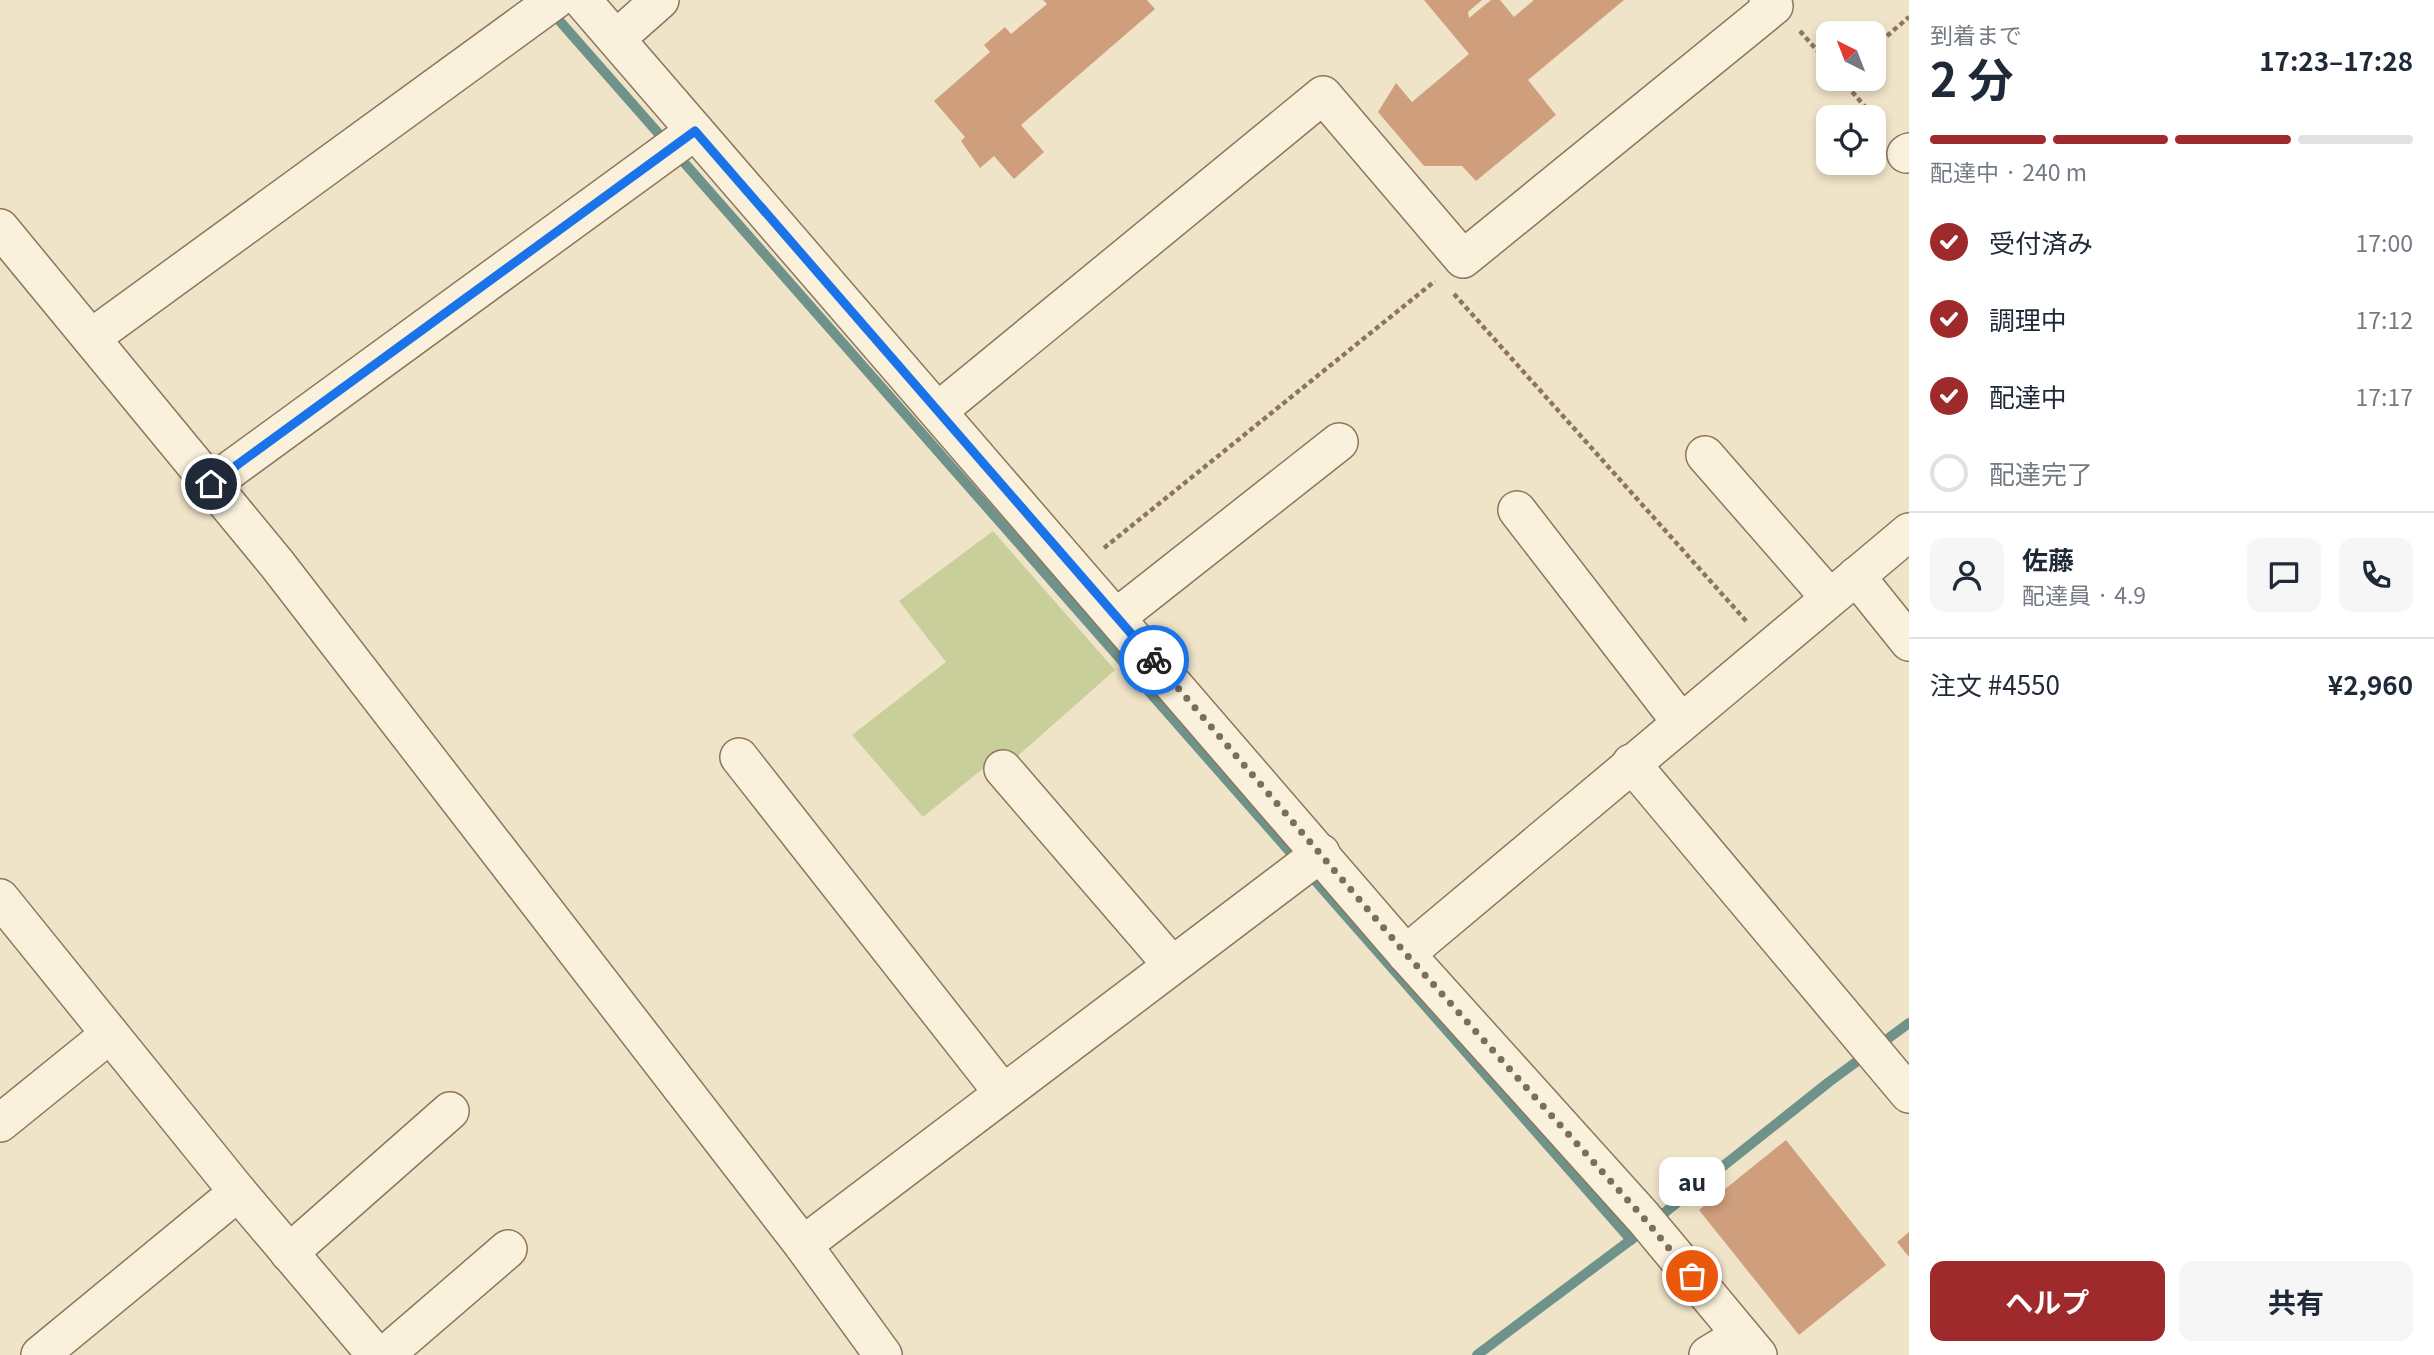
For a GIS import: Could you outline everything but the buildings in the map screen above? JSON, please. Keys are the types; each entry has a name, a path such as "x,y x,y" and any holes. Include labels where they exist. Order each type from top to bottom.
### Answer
{"street":[{"path":"582,0 1406,954 1643,1217 1749,1345 1708,1355"},
{"path":"615,39 660,0"},
{"path":"938,411 1323,95 1452,268 1771,3"},
{"path":"91,338 545,7"},
{"path":"211,484 695,131"},
{"path":"0,228 277,564 803,1245 883,1355"},
{"path":"1117,617 1339,442"},
{"path":"1705,455 1842,586 1909,642"},
{"path":"1517,509 1680,721"},
{"path":"1406,954 1680,721 1909,532"},
{"path":"739,757 1003,1093"},
{"path":"1631,763 1909,1094"},
{"path":"1003,769 1172,965"},
{"path":"803,1245 1321,853"},
{"path":"0,898 238,1192 376,1355"},
{"path":"0,1122 110,1034"},
{"path":"289,1253 450,1111"},
{"path":"40,1355 238,1192"},
{"path":"385,1355 508,1249"}],"path":[{"path":"1771,3 1790,19 1816,49"},
{"path":"1886,37 1909,17"},
{"path":"1851,91 1864,105"},
{"path":"1076,571 1452,268 1770,647"}],"green space":[{"path":"993,531 1115,670 994,777 985,767 923,817 852,735 946,662 899,601"}],"waterway":[{"path":"550,10 1631,1240"},
{"path":"1654,1221 1829,1082 1909,1023"},
{"path":"1477,1355 1636,1236"}],"way so far":[{"path":"1154,660 1406,954 1643,1217 1692,1276"}],"place":[{"name":"au","path":"1692,1276"}],"route":[{"path":"211,484 695,131 1154,660"}]}
